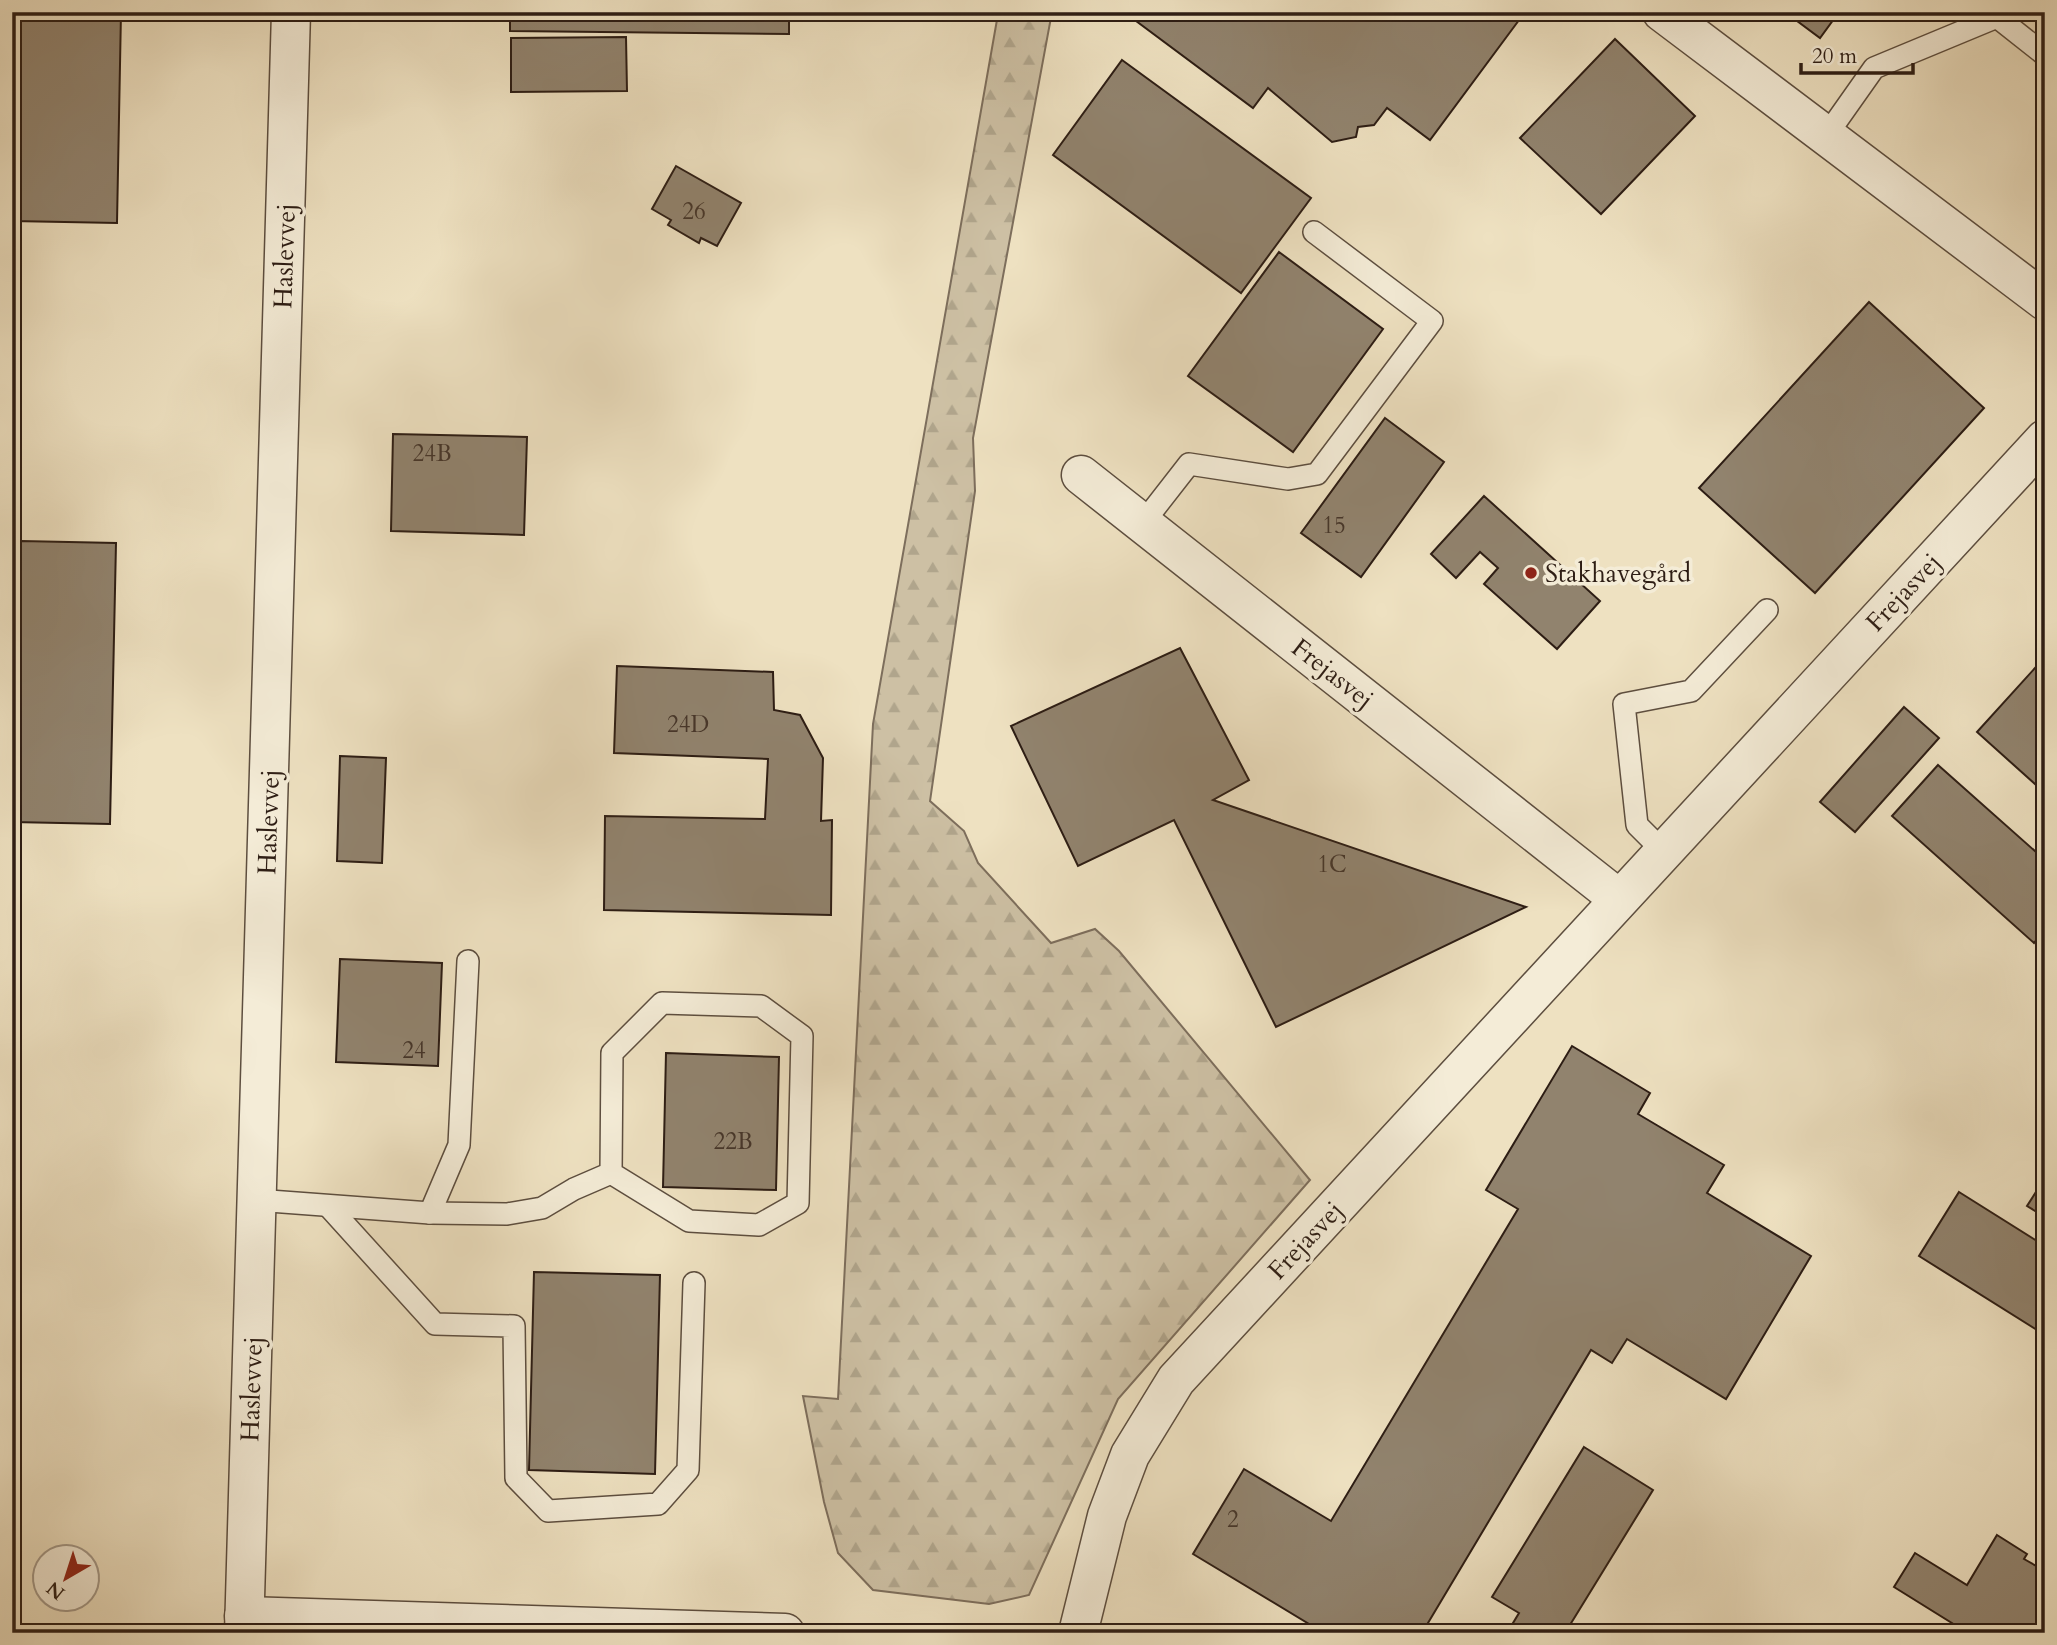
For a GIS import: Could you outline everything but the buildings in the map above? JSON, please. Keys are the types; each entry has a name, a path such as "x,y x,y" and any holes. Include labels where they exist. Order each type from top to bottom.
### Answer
{"street":[{"name":"Haslevvej","path":"244,1624 292,12"},
{"path":"1662,12 2045,301"},
{"name":"Frejasvej","path":"1078,1633 1107,1516 1125,1467 1176,1380 1663,851 2039,455"},
{"name":"Frejasvej","path":"1081,474 1619,899"},
{"path":"244,1624 785,1633"}],"lane":[{"path":"1826,136 1874,68 1997,17 2045,55"},
{"path":"1143,523 1189,464 1288,479 1317,474 1432,321 1314,232"},
{"path":"1663,851 1637,825 1624,704 1691,691 1767,610"},
{"path":"430,1213 459,1145 468,961"},
{"path":"662,1003 761,1006 802,1036 798,1203 759,1224 690,1221 611,1173 612,1053 662,1003"},
{"path":"256,1200 430,1213 507,1213 542,1208 574,1189 611,1173"},
{"path":"328,1207 435,1324 514,1326 516,1478 548,1511 658,1504 688,1470 695,1283"}],"green space":[{"path":"985,12 1052,12 973,438 975,491 930,801 964,831 978,863 1051,943 1095,929 1119,951 1310,1180 1118,1399 1029,1595 989,1604 873,1590 838,1553 824,1502 803,1396 838,1399 873,724 998,14"}],"place":[{"name":"Stakhavegård","path":"1531,573"}]}
